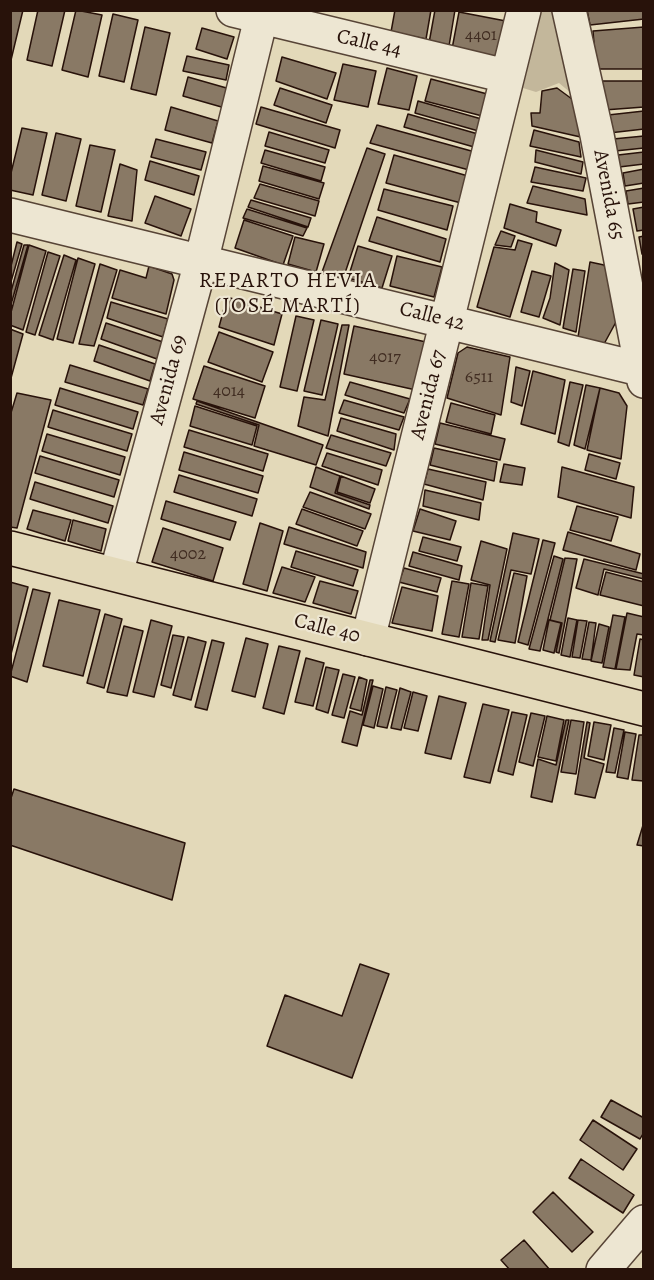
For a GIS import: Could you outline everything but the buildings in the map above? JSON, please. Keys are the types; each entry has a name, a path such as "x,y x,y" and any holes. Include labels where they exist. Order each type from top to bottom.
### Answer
{"main road":[{"name":"Calle 40","path":"10,548 644,709"}],"street":[{"name":"Avenida 67","path":"368,639 524,10"},
{"name":"Avenida 65","path":"569,10 597,135 643,374"},
{"name":"Calle 44","path":"252,13 506,76"},
{"name":"Avenida 69","path":"116,574 201,262 252,13"},
{"name":"Calle 42","path":"10,215 447,320 643,374"},
{"path":"603,1269 644,1222"}],"shaded area":[{"path":"541,11 555,11 571,93 559,83 536,92 523,88"}],"district":[{"name":"REPARTO HEVIA (JOSÉ MARTÍ)","path":"288,294"}]}
